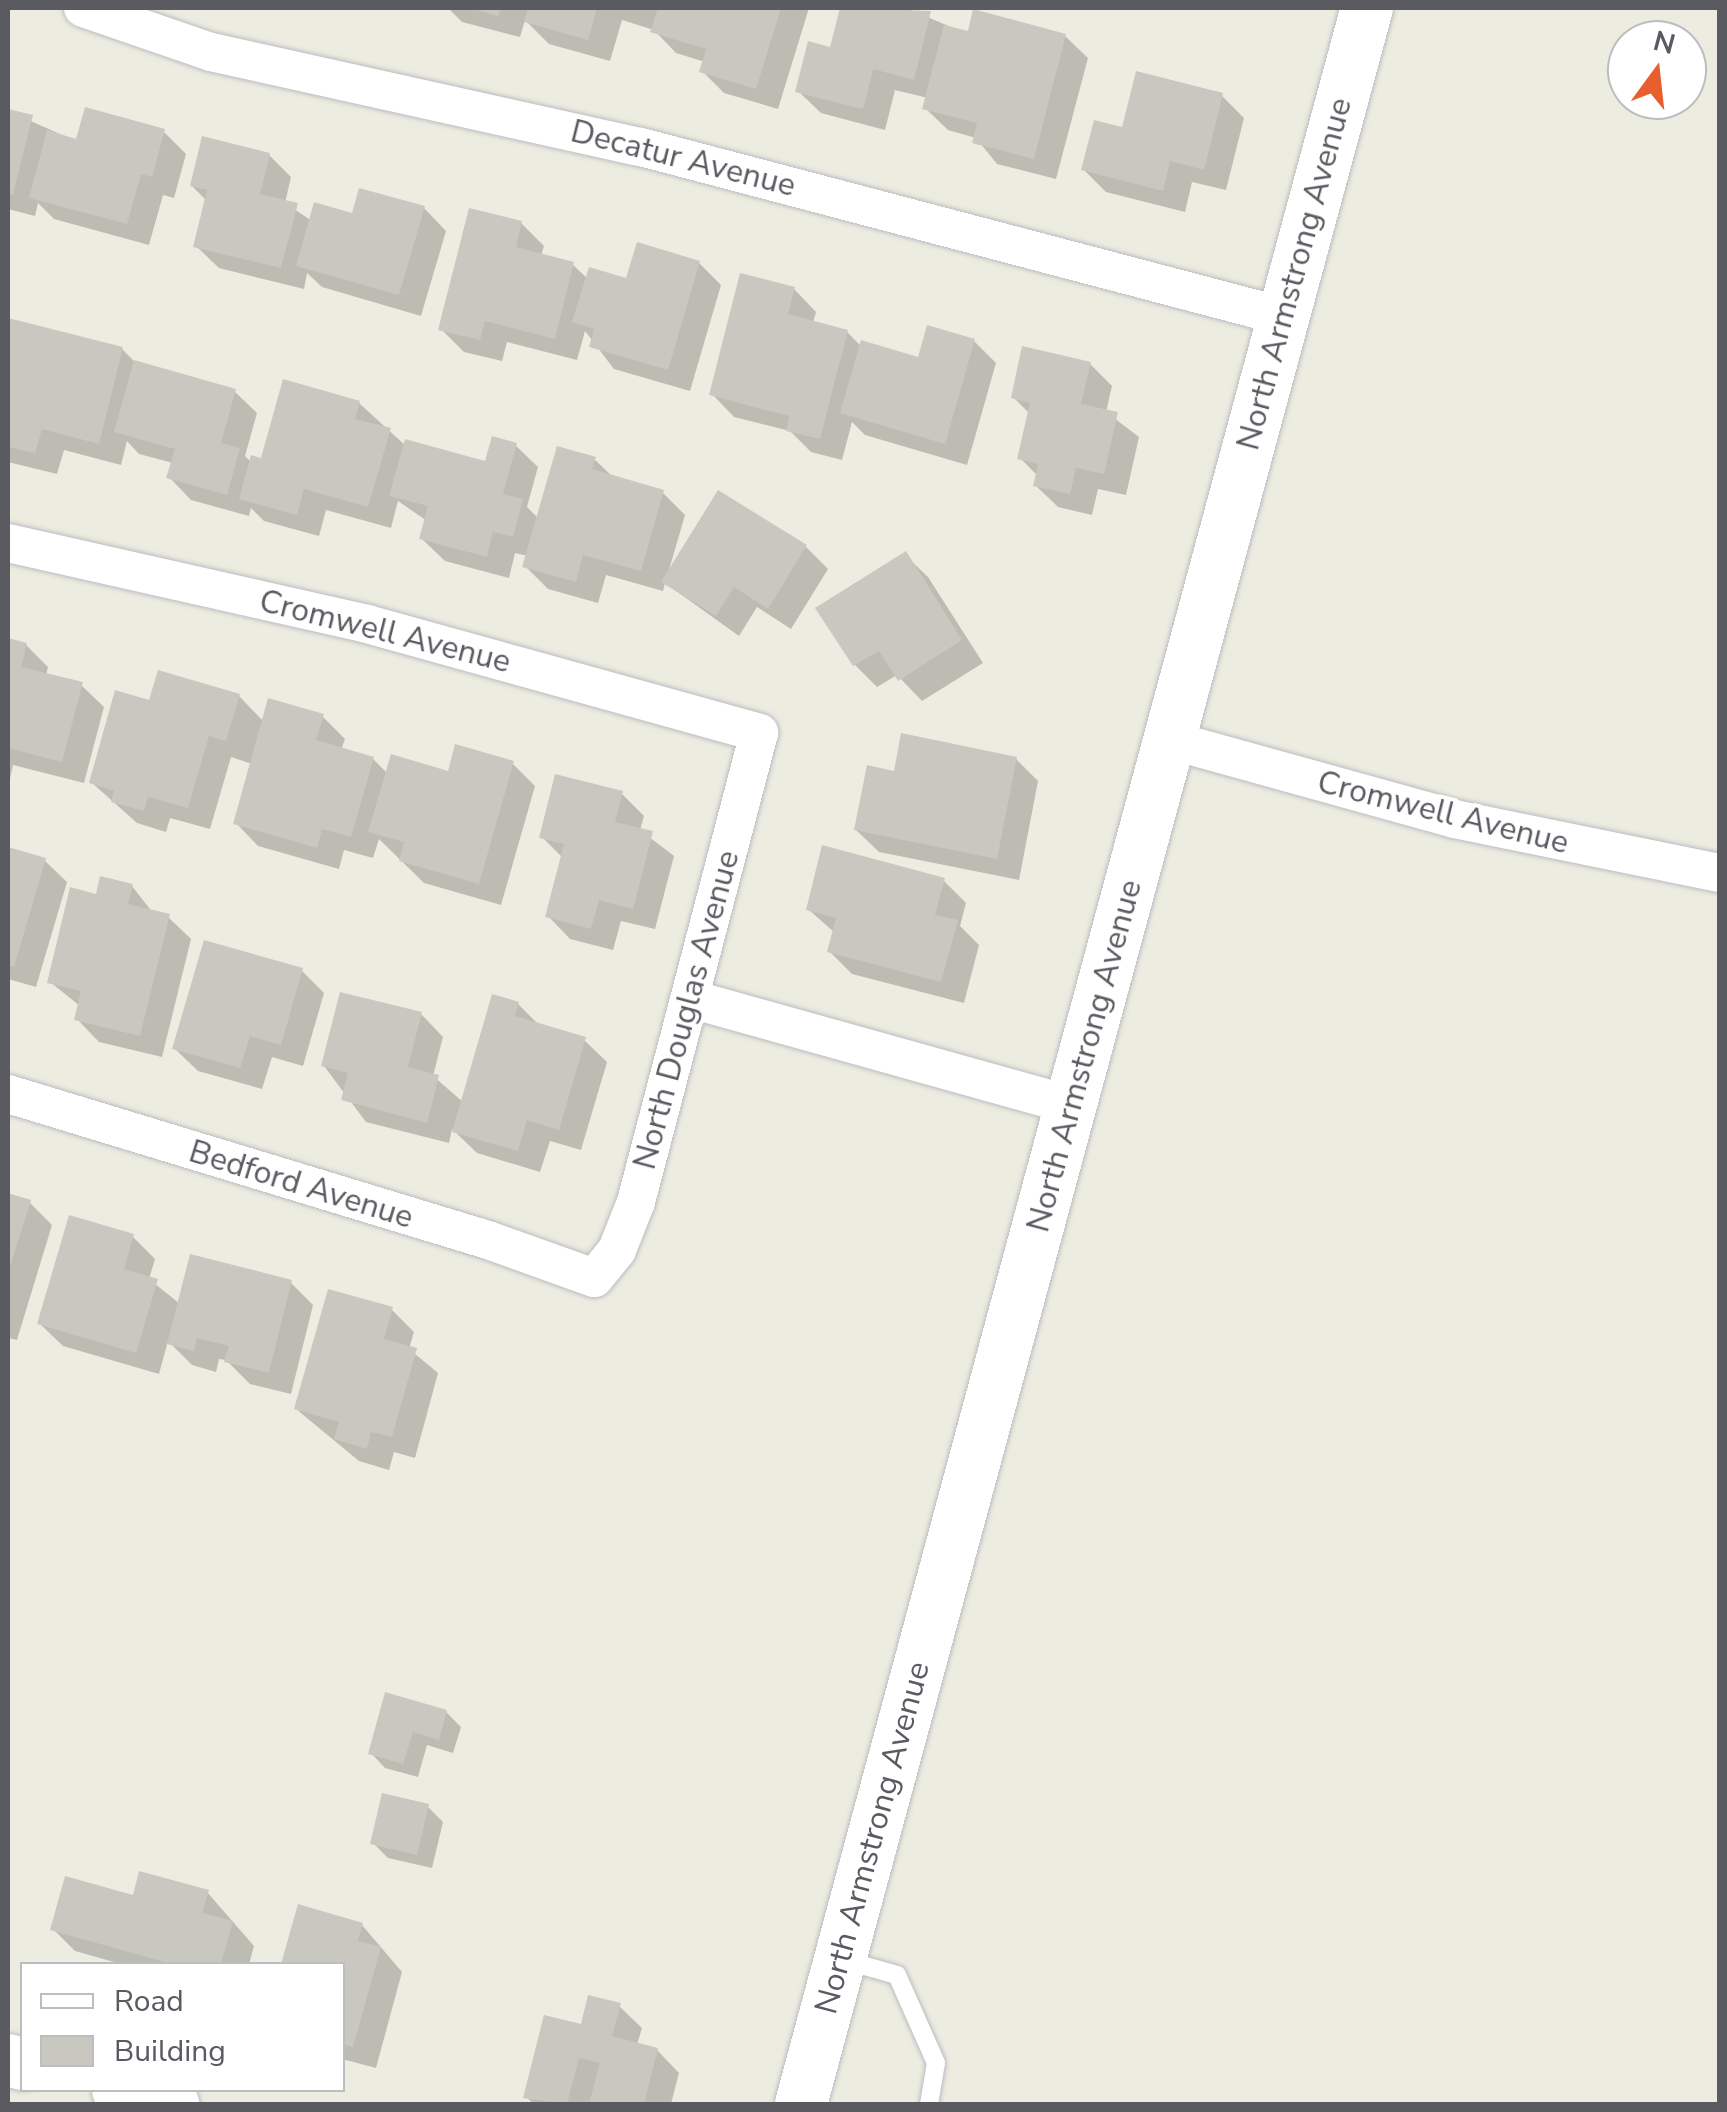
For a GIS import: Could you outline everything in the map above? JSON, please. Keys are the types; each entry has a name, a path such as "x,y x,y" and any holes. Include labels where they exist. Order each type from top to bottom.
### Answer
{"street":[{"name":"Decatur Avenue","path":"83,8 211,52 642,146 1282,316"},
{"name":"North Armstrong Avenue","path":"801,2104 1367,8"},
{"name":"Cromwell Avenue","path":"8,544 367,624 759,733"},
{"name":"North Douglas Avenue","path":"594,1278 616,1250 636,1202 759,733"},
{"name":"Cromwell Avenue","path":"1170,740 1454,819 1720,873"},
{"path":"692,999 1071,1105"},
{"name":"Bedford Avenue","path":"8,1094 488,1240 594,1278"},
{"path":"126,2092 173,2104"}],"lane":[{"path":"839,1958 897,1974 936,2063 929,2104"}],"building":[{"path":"469,8 501,8 498,16"},
{"path":"528,8 597,8 588,40 524,22"},
{"path":"658,8 781,8 756,89 699,72 706,49 650,32"},
{"path":"840,8 931,11 914,80 873,69 863,109 795,92 808,41 830,47"},
{"path":"973,9 1066,34 1034,159 972,143 977,123 922,109 944,25 968,31"},
{"path":"1136,71 1223,93 1204,170 1170,161 1163,191 1081,170 1094,120 1122,127"},
{"path":"85,107 165,129 152,177 141,174 127,224 29,198 47,130 76,139"},
{"path":"8,109 33,115 13,195 8,193"},
{"path":"202,136 270,153 260,194 298,203 281,268 193,247 207,190 190,186"},
{"path":"359,188 425,206 399,295 296,266 314,202 352,213"},
{"path":"469,208 522,221 516,247 574,262 555,339 485,321 480,340 438,330"},
{"path":"637,242 700,261 668,370 589,347 594,329 572,322 589,267 626,278"},
{"path":"740,273 795,287 788,314 848,330 820,439 786,431 789,416 709,395"},
{"path":"8,318 123,347 99,444 42,429 35,453 8,447"},
{"path":"927,325 975,339 945,444 840,413 861,340 918,357"},
{"path":"1022,346 1091,362 1081,404 1118,412 1104,474 1076,468 1070,494 1033,486 1038,464 1017,459 1030,403 1011,398"},
{"path":"134,360 236,389 221,443 240,448 227,495 166,478 175,449 114,432"},
{"path":"283,379 360,401 355,419 391,428 368,507 304,489 297,515 239,499 251,455 261,458"},
{"path":"492,436 517,443 503,494 523,499 513,537 493,532 487,557 419,539 428,506 389,496 405,439 485,461"},
{"path":"557,446 596,457 592,469 664,490 641,571 583,555 576,582 522,567"},
{"path":"718,490 807,545 768,609 734,587 716,616 661,582"},
{"path":"906,551 962,640 898,681 879,651 853,666 815,608"},
{"path":"8,638 27,643 21,667 83,682 62,762 8,748"},
{"path":"158,670 240,694 226,741 209,736 188,808 148,797 144,811 111,802 114,791 89,783 115,690 149,700"},
{"path":"268,698 324,714 316,740 374,757 351,837 322,829 317,848 233,824"},
{"path":"901,733 1017,757 997,859 854,830 867,765 894,771"},
{"path":"455,744 514,761 479,884 399,861 404,842 368,832 391,754 448,771"},
{"path":"555,774 623,791 615,822 653,831 633,909 599,900 591,929 545,917 564,844 539,838"},
{"path":"822,845 945,878 935,915 958,920 941,982 827,952 836,918 806,910"},
{"path":"8,847 46,858 14,967 8,965"},
{"path":"100,876 133,884 128,904 170,914 140,1036 74,1020 81,991 47,983 70,887 96,894"},
{"path":"204,940 303,968 281,1045 250,1036 240,1068 172,1049"},
{"path":"340,992 422,1012 408,1067 439,1075 427,1123 341,1100 348,1073 321,1066"},
{"path":"492,994 519,1002 515,1016 586,1037 559,1130 527,1120 518,1151 452,1132"},
{"path":"8,1193 31,1200 8,1273"},
{"path":"69,1215 134,1234 124,1269 158,1279 136,1353 37,1324"},
{"path":"190,1254 292,1280 269,1373 224,1362 229,1346 197,1338 194,1351 167,1344"},
{"path":"328,1289 393,1307 384,1339 417,1348 392,1437 371,1432 367,1449 334,1439 339,1422 294,1409"},
{"path":"385,1692 447,1710 439,1740 413,1732 403,1764 368,1754"},
{"path":"382,1793 429,1804 417,1855 370,1844"},
{"path":"139,1871 209,1890 202,1913 233,1921 222,1962 165,1962 50,1930 65,1876 133,1895"},
{"path":"298,1904 363,1923 358,1941 381,1947 353,2047 345,2045 345,1962 282,1962"},
{"path":"588,1995 621,2003 612,2036 658,2048 644,2104 589,2104 600,2063 579,2058 567,2104 523,2098 544,2015 581,2024"}]}
